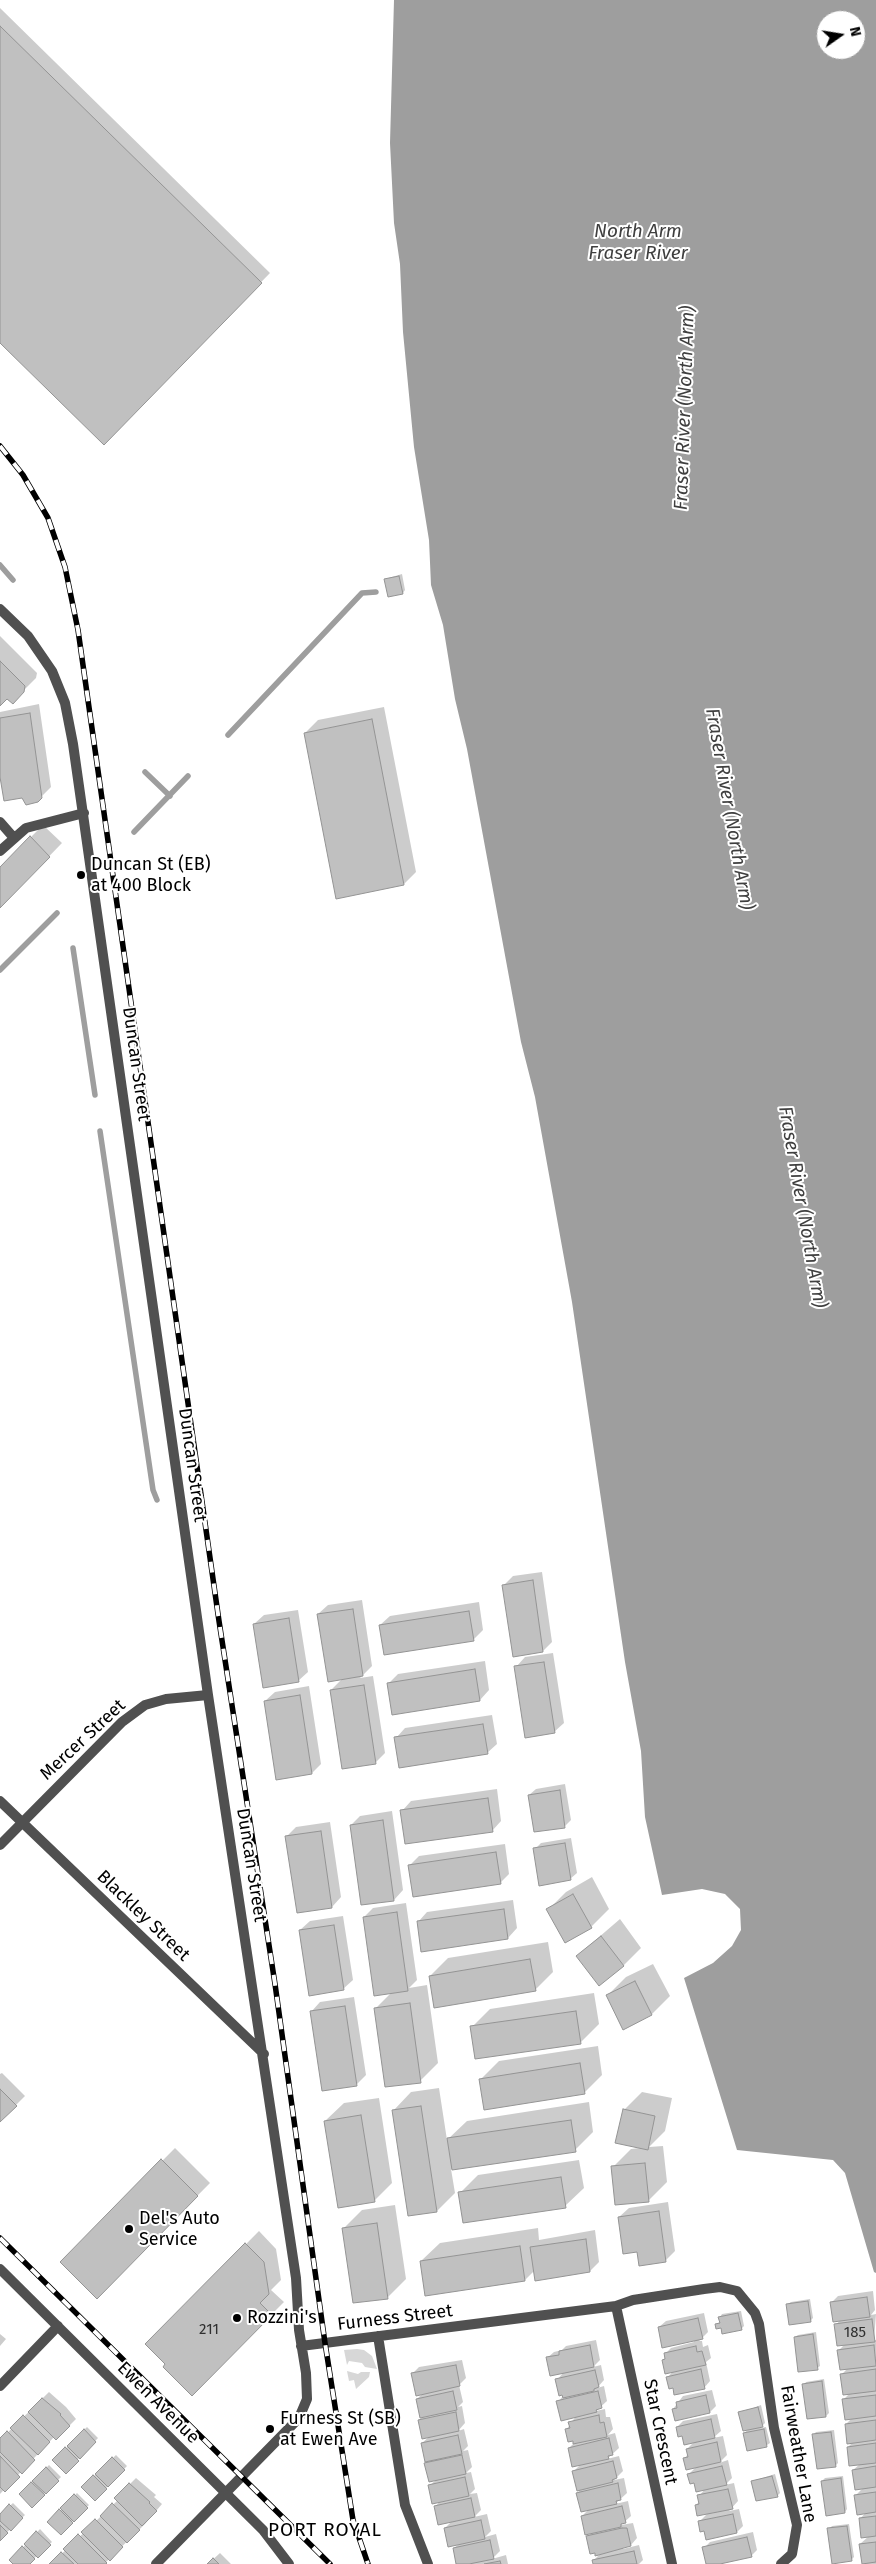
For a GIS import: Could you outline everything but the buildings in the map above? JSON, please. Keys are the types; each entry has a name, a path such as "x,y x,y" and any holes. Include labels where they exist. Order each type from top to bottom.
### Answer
{"street":[{"name":"Duncan Street","path":"0,609 28,636 52,671 65,703 84,813 208,1695 264,2054 296,2278 301,2346"},
{"path":"0,851 26,828 84,813"},
{"path":"0,822 14,838"},
{"name":"Mercer Street","path":"0,1845 122,1722 145,1705 166,1699 208,1695"},
{"name":"Blackley Street","path":"0,1801 264,2054"},
{"name":"Ewen Avenue","path":"0,2269 263,2530 288,2564"},
{"name":"Furness Street","path":"301,2346 616,2306 634,2300 720,2287 737,2292"},
{"name":"Fairweather Lane","path":"737,2292 755,2313 759,2324 774,2428 797,2526 792,2554 781,2564"},
{"name":"Star Crescent","path":"616,2306 672,2564"},
{"path":"0,2386 58,2326"},
{"path":"378,2336 406,2505 428,2564"},
{"path":"156,2564 299,2418 307,2399 301,2346"}],"shaded area":[{"path":"344,2350 364,2350 372,2356 377,2369 365,2367 362,2363 349,2361 347,2365"},
{"path":"347,2371 358,2374 370,2372 369,2377 356,2389 354,2380 349,2381"}],"water":[{"name":"North Arm Fraser River","path":"394,0 876,0 876,2273 874,2272 845,2173 833,2160 737,2150 684,1978 713,1963 732,1946 741,1930 740,1909 725,1894 702,1889 662,1895 645,1817 641,1751 625,1662 572,1302 535,1097 521,1042 467,749 455,699 443,625 431,585 429,540 414,447 403,332 400,264 394,223 390,143"}],"waterway":[{"path":"0,565 13,580"},
{"path":"228,735 362,593 376,592"},
{"path":"145,772 170,796"},
{"path":"134,832 188,776"},
{"path":"0,970 57,913"},
{"path":"73,948 95,1095"},
{"path":"100,1131 153,1490 157,1500"}],"railway":[{"path":"0,446 23,475 48,518 65,567 78,630 219,1621 275,1984 325,2343 353,2520 368,2564"},
{"path":"0,2238 330,2564"}],"place":[{"name":"Duncan St (EB) at 400 Block","path":"81,875"},
{"name":"Del's Auto Service","path":"129,2229"},
{"name":"Rozzini's","path":"237,2318"},
{"name":"Furness St (SB) at Ewen Ave","path":"270,2429"}],"district":[{"name":"PORT ROYAL","path":"325,2531"}],"water label":[{"name":"Fraser River (North Arm)","path":"685,408"},
{"name":"Fraser River (North Arm)","path":"729,809"},
{"name":"Fraser River (North Arm)","path":"802,1207"}]}
